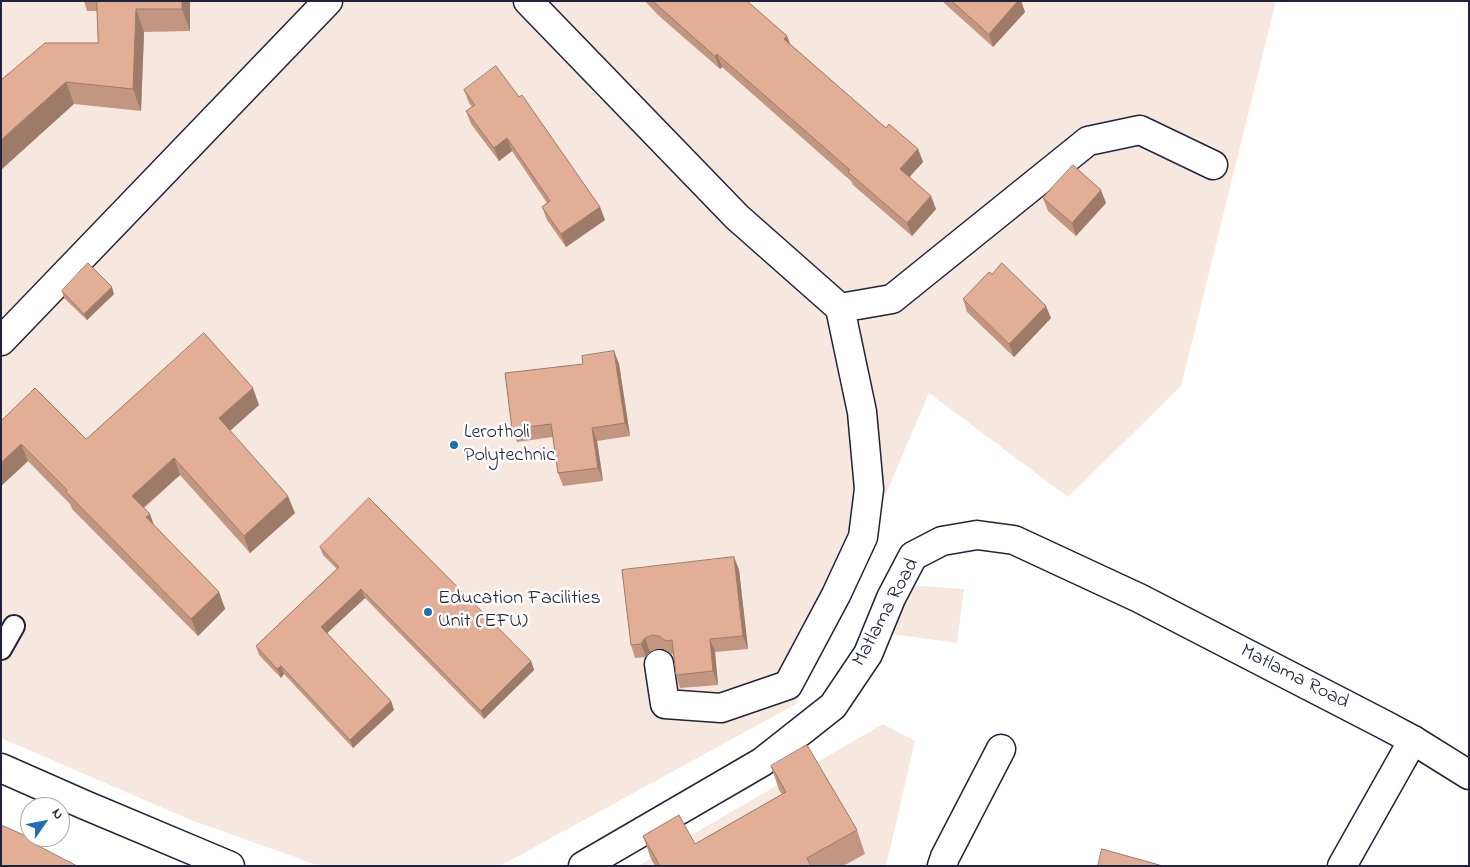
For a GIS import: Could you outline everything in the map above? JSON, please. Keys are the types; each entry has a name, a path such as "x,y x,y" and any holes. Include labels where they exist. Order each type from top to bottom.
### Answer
{"street":[{"path":"1,341 328,1"},
{"path":"528,1 737,217 840,308 862,412 869,489 863,537 836,595 788,685 721,708 665,704 659,664"},
{"path":"840,308 892,299 1088,141 1140,130 1213,165"},
{"name":"Matlama Road","path":"583,866 762,762 833,706 868,654 891,598 913,556 942,541 977,535 1014,540 1139,598 1414,740 1469,775"},
{"path":"1342,866 1414,740"},
{"path":"942,866 1000,749"},
{"path":"1,768 213,863"}],"lane":[{"path":"1,649 14,626"}],"shaded area":[{"name":"Lerotholi Polytechnic","path":"1,1 1276,1 1181,386 1068,497 929,393 796,704 500,866 320,866 191,820 1,738"},
{"path":"906,585 964,589 957,643 892,634"},
{"path":"883,724 915,741 886,866 638,866"}],"building":[{"path":"97,1 182,1 182,9 136,9 133,89 66,82 1,140 1,80 45,43 98,43"},
{"path":"653,1 747,1 787,36 784,39 886,128 889,124 918,149 900,169 931,196 907,223 848,172 850,170"},
{"path":"952,1 1018,1 989,34"},
{"path":"496,66 519,97 522,95 600,207 561,234 542,207 550,201 507,138 494,148 466,111 475,105 464,90"},
{"path":"1073,165 1101,190 1072,223 1043,198"},
{"path":"88,263 112,287 84,314 62,291"},
{"path":"1002,263 1046,306 1009,344 963,299 989,272 992,274"},
{"path":"204,333 253,388 219,418 288,496 244,536 174,458 132,496 150,514 146,517 219,592 191,619 21,444 1,463 1,421 35,388 86,439"},
{"path":"614,351 625,423 592,428 598,468 558,473 551,424 512,429 505,373 583,364 582,356"},
{"path":"369,498 531,661 481,711 361,589 321,627 391,701 350,740 281,666 277,669 256,646 339,567 320,547"},
{"path":"734,557 743,636 710,639 713,671 676,675 672,640 666,641 659,636 652,635 645,638 641,644 631,645 622,570"},
{"path":"807,745 857,830 807,858 811,866 660,866 643,836 679,815 695,844 786,792 771,766"},
{"path":"1,825 20,833 20,847 41,847 77,866 1,866"},
{"path":"1102,849 1163,866 1098,866"}],"place":[{"name":"Lerotholi Polytechnic","path":"454,445"},
{"name":"Education Facilities Unit (EFU)","path":"428,612"}]}
